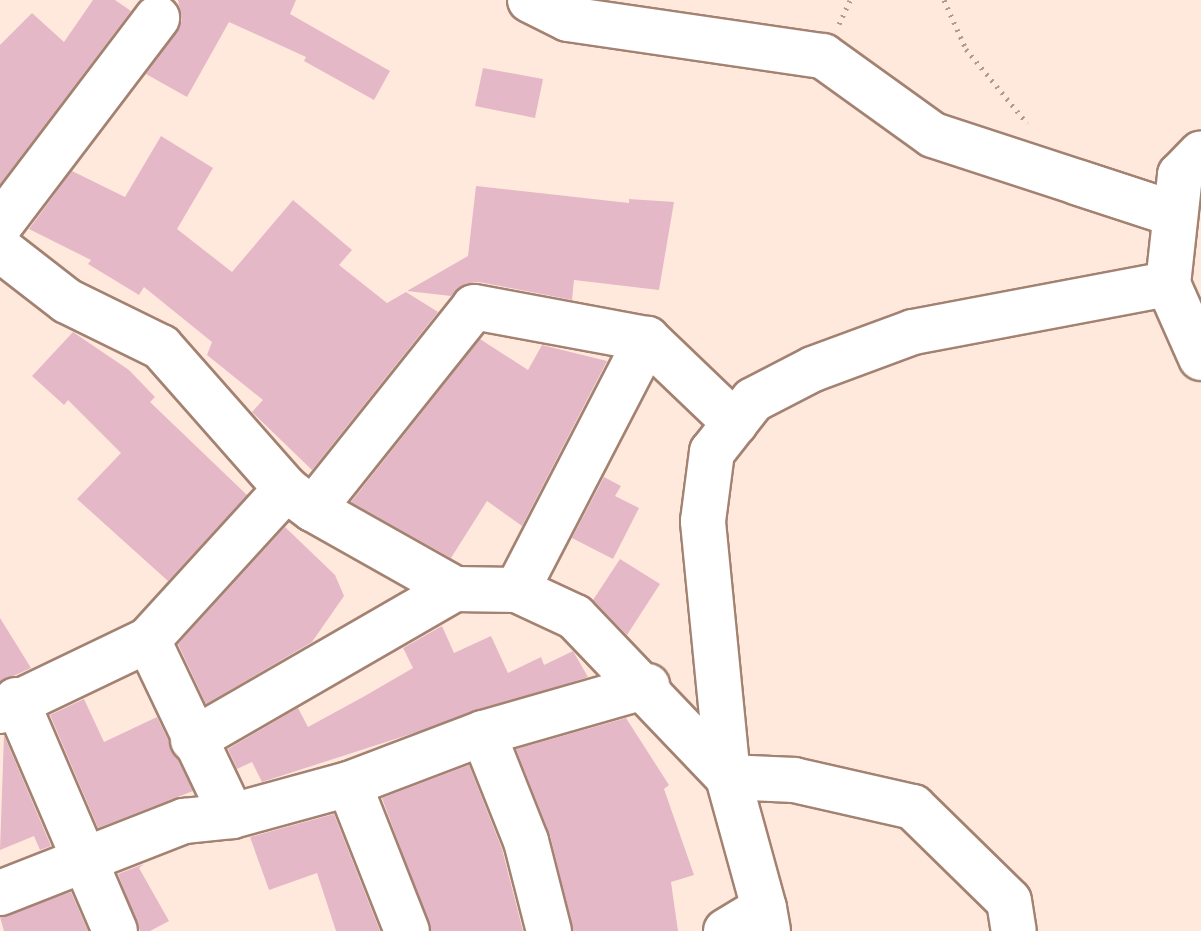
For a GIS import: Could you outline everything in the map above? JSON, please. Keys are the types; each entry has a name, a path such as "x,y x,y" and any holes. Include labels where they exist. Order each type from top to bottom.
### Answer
{"street":[{"path":"530,0 568,19 823,56 933,135 1174,214"},
{"path":"0,225 157,18"},
{"path":"1201,153 1180,175 1168,284 1201,358"},
{"path":"1076,182 1174,214"},
{"path":"0,249 67,301 161,347 300,499 455,589 517,590 575,617 647,686 728,777 794,780 913,807 1009,901 1014,931"},
{"path":"726,931 766,920 728,777 703,521 712,452 753,400 813,369 913,332 1168,284"},
{"path":"115,931 8,706 148,640 300,499 474,307 647,339 735,423"},
{"path":"517,590 647,339"},
{"path":"193,740 455,589"},
{"path":"148,640 193,740 232,816"},
{"path":"0,893 184,821 232,816 349,784 483,733 647,686"},
{"path":"483,733 526,841 549,931"},
{"path":"349,784 407,931"}],"path":[{"path":"944,0 966,49 1036,134"}],"building":[{"path":"93,0 115,0 131,11 0,184 0,45 32,13 64,42"},
{"path":"178,0 296,0 290,14 390,71 374,100 304,61 306,57 229,22 187,97 146,74 177,32 182,20"},
{"path":"483,68 543,79 535,118 475,106"},
{"path":"161,136 213,168 177,229 232,272 293,200 352,250 339,265 387,303 406,292 438,312 312,470 252,412 263,400 207,355 212,342 144,287 139,295 88,264 91,260 29,229 72,171 125,197"},
{"path":"476,186 629,203 629,199 674,202 659,290 574,280 572,300 479,282 465,284 451,296 407,291 468,256"},
{"path":"73,332 129,370 155,397 150,402 247,495 168,581 77,499 121,453 68,400 64,405 32,376"},
{"path":"480,339 528,370 542,345 607,361 522,526 487,501 451,558 351,502"},
{"path":"604,477 621,486 615,496 639,508 613,559 572,538"},
{"path":"285,527 335,575 344,596 312,642 206,704 178,644"},
{"path":"620,559 660,584 627,635 593,600"},
{"path":"0,618 31,668 0,682"},
{"path":"442,626 454,653 491,636 508,673 541,657 544,665 573,651 588,677 262,782 252,762 237,769 228,749 298,708 308,727 363,697 413,668 403,648"},
{"path":"84,699 104,742 157,717 193,791 98,828 50,715"},
{"path":"626,718 669,785 664,789 694,875 671,882 678,931 573,931 550,835 516,749"},
{"path":"4,735 51,846 40,850 34,836 0,850"},
{"path":"469,765 502,849 523,931 431,931 382,798"},
{"path":"334,814 380,931 336,931 317,873 269,890 250,837"},
{"path":"144,864 139,868 169,921 150,931 140,931 118,874"},
{"path":"71,892 88,931 4,931 0,917"}]}
